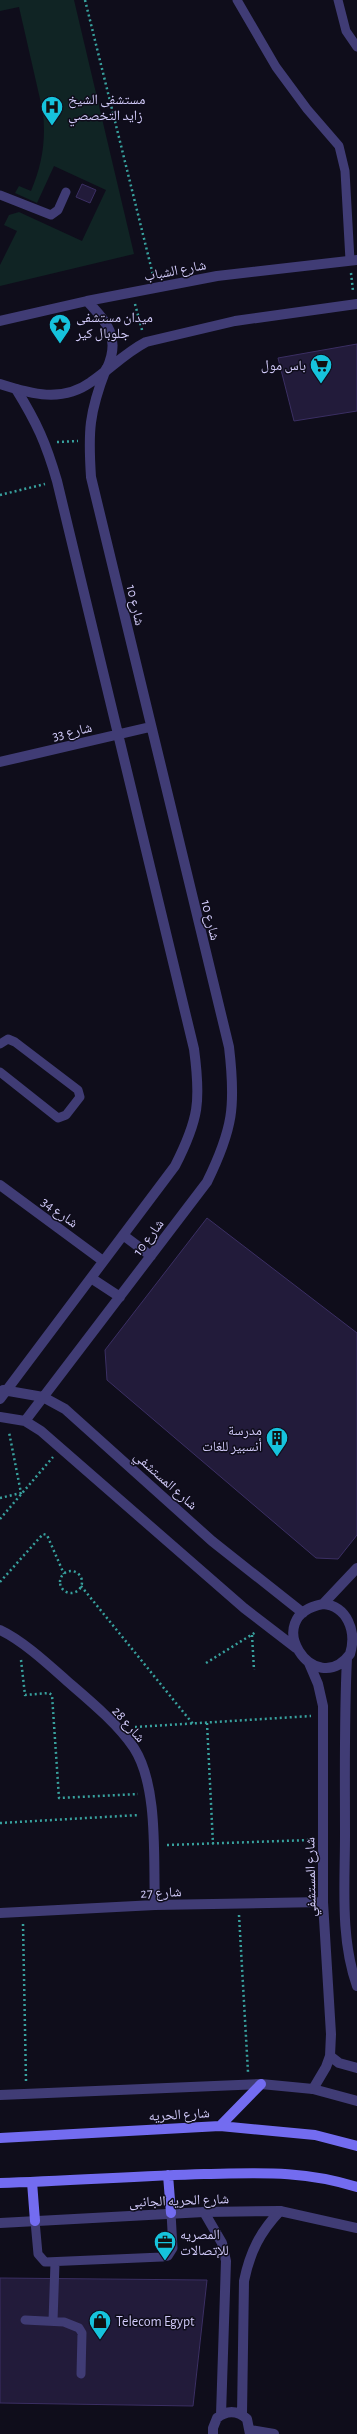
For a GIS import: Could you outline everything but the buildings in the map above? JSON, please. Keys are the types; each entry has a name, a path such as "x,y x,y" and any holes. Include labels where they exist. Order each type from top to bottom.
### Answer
{"main road":[{"path":"220,2126 261,2084"},
{"name":"شارع الحريه","path":"0,2138 220,2126 315,2135 357,2146"},
{"path":"0,2183 168,2175 282,2172 336,2181 357,2187"},
{"path":"168,2175 171,2214"},
{"path":"32,2182 35,2221"}],"street":[{"name":"شارع الشباب","path":"0,321 87,301 131,292 157,289 217,276 354,260"},
{"name":"شارع 10","path":"25,1421 208,1182 223,1151 232,1117 233,1081 229,1047 150,727 91,477 88,440 90,422 96,395 112,357 113,343 110,330 103,318 87,301"},
{"path":"0,384 35,395 54,396 67,393 91,382 133,349 146,342 235,321 356,304"},
{"path":"0,378 16,389"},
{"name":"شارع 10","path":"0,1399 4,1390 175,1166 189,1138 198,1109 198,1079 189,1026 57,482 46,442 34,418 16,389"},
{"name":"شارع 33","path":"0,762 150,727"},
{"name":"شارع 34","path":"0,1185 103,1262"},
{"path":"123,1235 152,1256"},
{"path":"91,1278 120,1297"},
{"name":"شارع المستشفي","path":"4,1390 43,1397 65,1409 212,1541 303,1613"},
{"path":"3,1416 25,1421 41,1431 62,1448 209,1578 296,1648 308,1663 324,1667 333,1666 347,1658"},
{"path":"323,1604 357,1568"},
{"path":"296,1648 293,1634 298,1619 303,1613 315,1606 323,1604 340,1608 352,1620 356,1627 355,1644 347,1658 345,1730 345,1910 349,1959 357,1986"},
{"name":"شارع 28","path":"0,1630 20,1643 90,1701 133,1748 144,1769 150,1793 155,1905"},
{"name":"شارع المستشفي","path":"308,1663 318,1684 324,1715 324,1902 331,2034 330,2056 326,2067 313,2089"},
{"name":"شارع 27","path":"0,1914 155,1905 324,1902"},
{"path":"330,2056 339,2063 357,2068"},
{"path":"0,2095 261,2084 313,2089 357,2101"},
{"path":"242,2415 244,2281 248,2261 255,2243 266,2226 280,2211"},
{"name":"شارع الحريه الجانبى","path":"0,2223 204,2212 280,2211 357,2228"},
{"path":"204,2212 222,2242 226,2261 221,2415"},
{"path":"211,2434 214,2423 221,2415 232,2412 242,2415 247,2419 250,2432 274,2434"}],"lane":[{"path":"237,0 276,67 307,109 339,146 346,171 354,260"},
{"path":"338,0 346,31 357,47"},
{"path":"0,195 51,215 58,210 66,192"},
{"path":"0,1044 8,1038 15,1042 78,1090 80,1098 66,1116 58,1118 0,1072"},
{"path":"35,2221 40,2257 45,2262 55,2263 168,2256 173,2248 171,2214"},
{"path":"53,2321 55,2263"},
{"path":"26,2320 70,2323 79,2328 82,2333 81,2374"}],"path":[{"path":"85,0 157,289"},
{"path":"354,260 356,304"},
{"path":"131,292 146,342"},
{"path":"46,442 88,440"},
{"path":"0,495 57,482"},
{"path":"3,1416 21,1493"},
{"path":"0,1519 21,1493 62,1448"},
{"path":"0,1498 21,1493"},
{"path":"0,1582 43,1534 47,1535 64,1574"},
{"path":"82,1586 74,1592 65,1591 60,1583 64,1574 68,1571 78,1573 82,1581 82,1586 193,1724"},
{"path":"206,1663 267,1626"},
{"path":"252,1636 254,1670"},
{"path":"20,1643 25,1695 49,1693 52,1696 59,1798 150,1793"},
{"path":"116,1728 324,1715"},
{"path":"207,1722 213,1844"},
{"path":"0,1824 151,1815"},
{"path":"152,1846 324,1840"},
{"path":"238,1904 248,2084"},
{"path":"22,1912 26,2094"}],"green space":[{"name":"مستشفى الشيخ زايد التخصصي","path":"0,0 74,0 134,254 0,286 0,265 17,231 4,225 9,215 19,212 82,241 106,190 54,166 37,203 15,193 19,186 31,191 38,172 42,153 44,123 43,112 19,7 0,11"}],"place":[{"name":"مستشفى الشيخ زايد التخصصي","path":"52,126"},
{"name":"ميدان مستشفى جلوبال كير","path":"60,344"},
{"name":"باس مول","path":"321,384"},
{"name":"مدرسة أنسبير للغات","path":"277,1458"},
{"name":"المصريه للإتصالات","path":"165,2262"},
{"name":"Telecom Egypt","path":"100,2340"}]}
